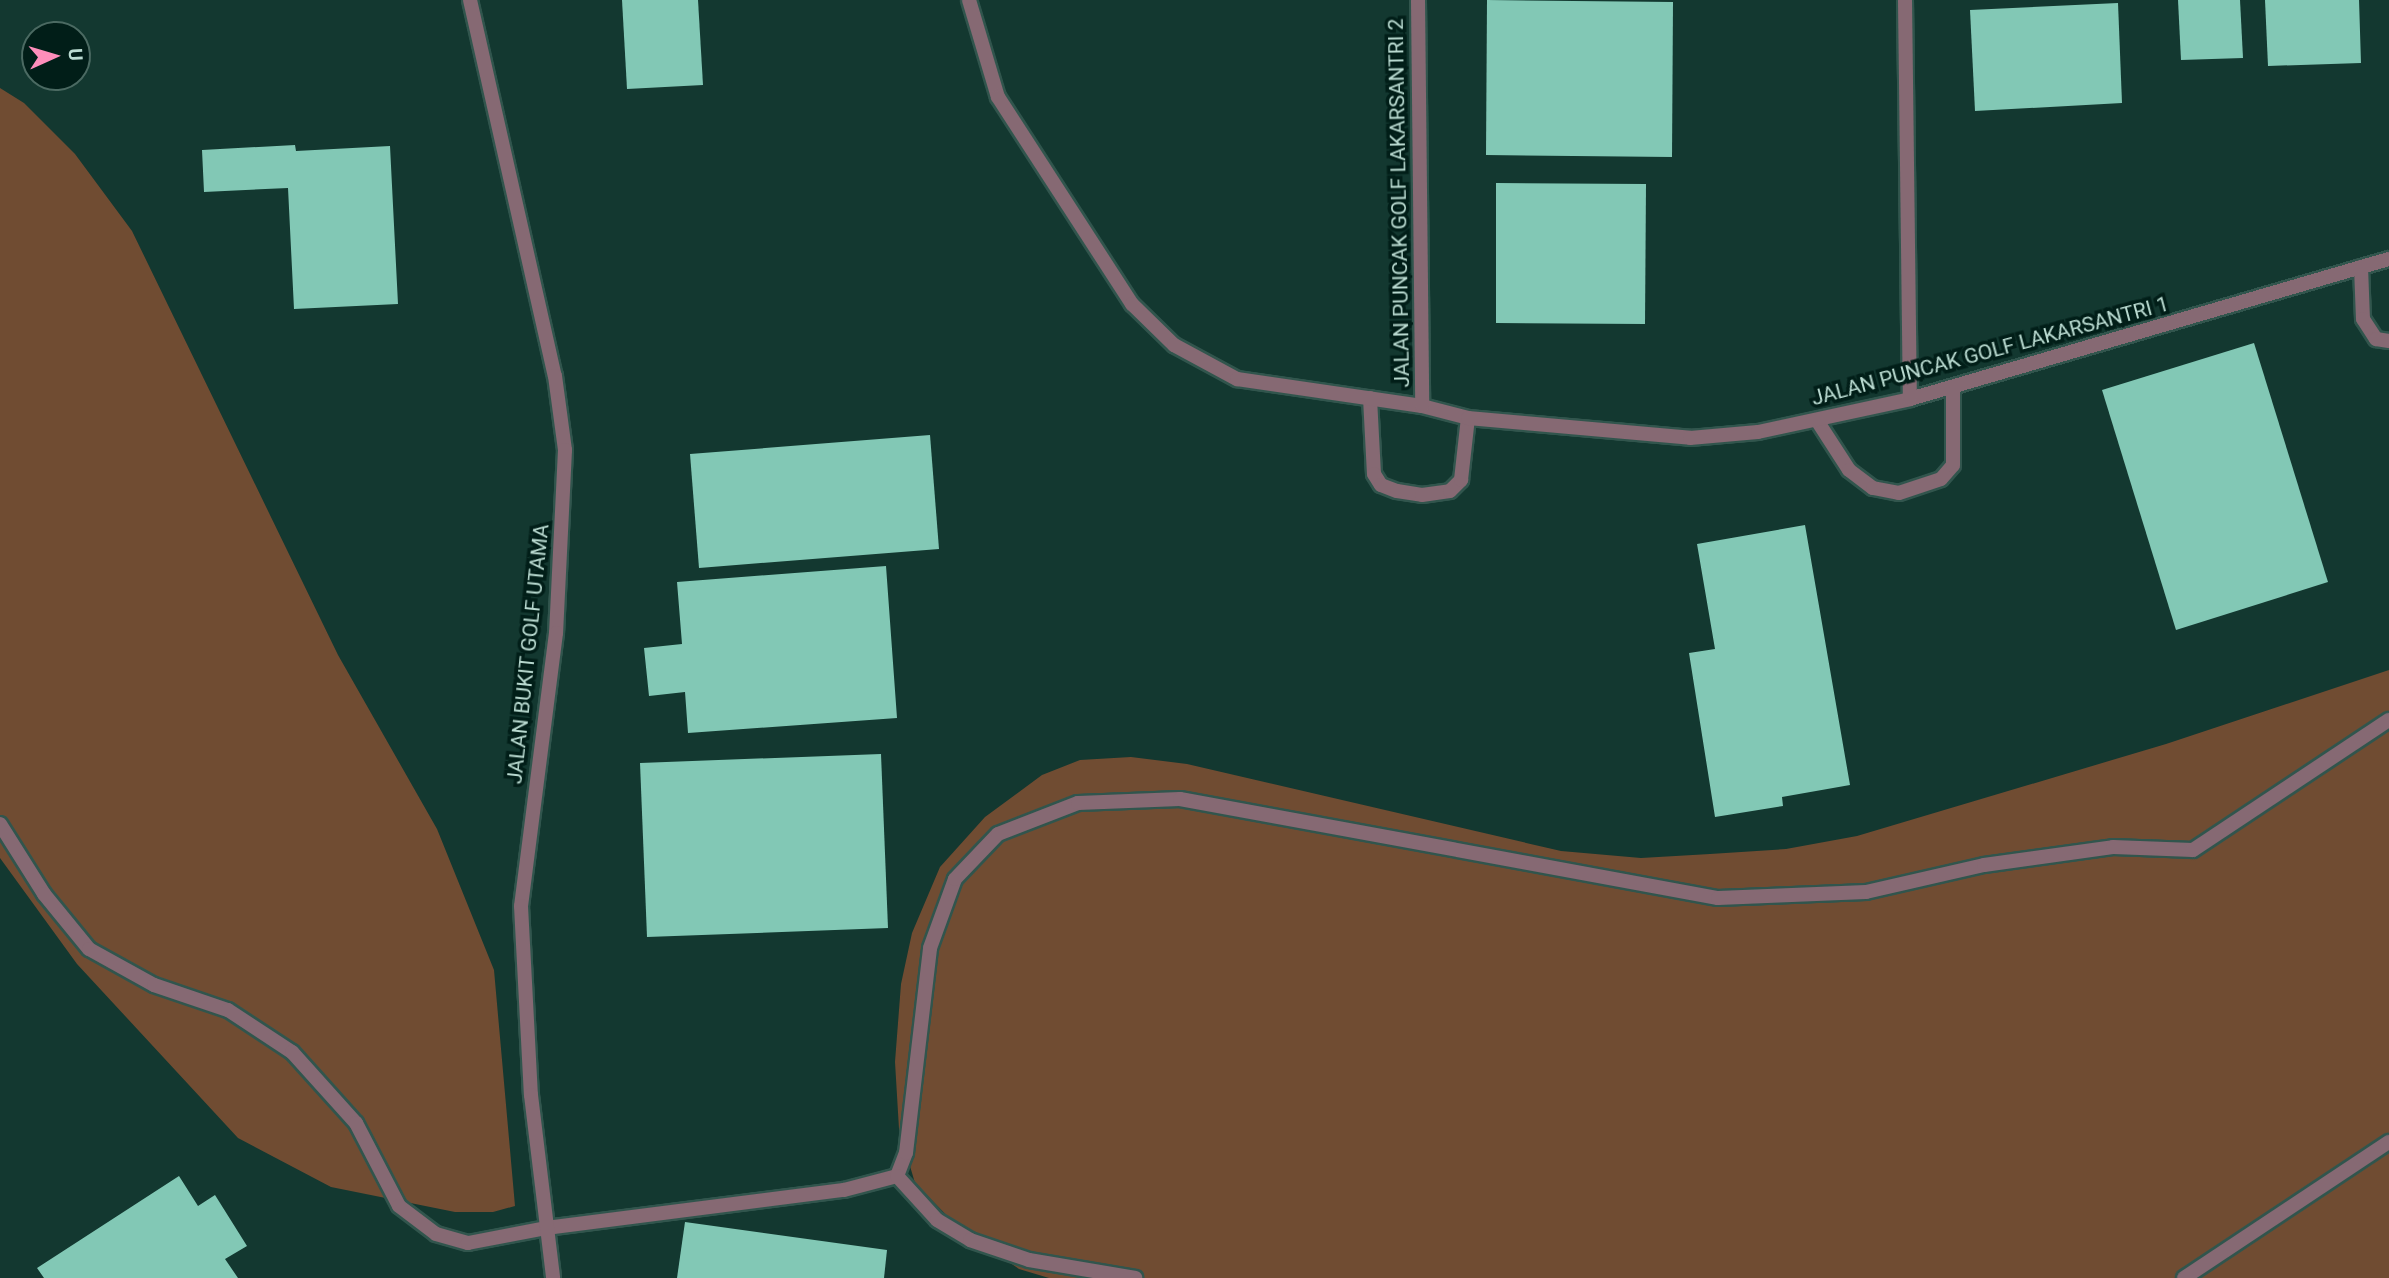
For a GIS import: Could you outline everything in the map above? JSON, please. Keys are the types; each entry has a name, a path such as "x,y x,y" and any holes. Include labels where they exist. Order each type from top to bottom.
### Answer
{"street":[{"name":"JALAN BUKIT GOLF UTAMA","path":"470,0 555,376 565,450 556,633 521,906 531,1096 553,1278"},
{"name":"JALAN PUNCAK GOLF LAKARSANTRI 1","path":"969,0 998,97 1132,304 1174,345 1237,379 1422,406 1468,418 1690,439 1818,422 1910,399 2389,259"},
{"name":"JALAN PUNCAK GOLF LAKARSANTRI 2","path":"1418,0 1422,406"},
{"path":"1905,0 1910,399"},
{"path":"2361,267 2363,319 2376,339 2389,341"},
{"path":"1818,422 1849,470 1873,488 1899,493 1941,478 1952,466 1953,387"},
{"path":"1370,398 1374,474 1381,485 1397,491 1422,495 1450,491 1461,480 1468,418"},
{"path":"897,1176 906,1153 930,948 955,879 998,834 1078,803 1180,799 1718,898 1866,892 1984,865 2113,847 2193,850 2389,720"},
{"path":"0,824 44,894 89,950 154,985 228,1010 292,1052 356,1123 399,1206 436,1234 468,1242 546,1228 844,1190 897,1176"},
{"path":"2184,1278 2389,1142"},
{"path":"897,1176 937,1220 970,1240 1029,1260 1135,1278"}],"shaded area":[{"path":"0,88 24,103 75,154 132,231 338,655 437,829 494,970 515,1206 493,1212 455,1212 331,1187 238,1138 77,964 0,858"},
{"path":"2389,670 2389,1278 1049,1278 1019,1269 959,1228 915,1183 899,1129 895,1062 901,984 912,933 940,867 985,817 1042,775 1080,760 1131,757 1187,764 1561,851 1641,858 1786,849 1857,836 2166,744"}],"building":[{"path":"622,0 698,0 703,85 627,89"},
{"path":"1487,0 1673,2 1672,157 1486,155"},
{"path":"2178,0 2240,0 2243,58 2181,60"},
{"path":"2265,0 2359,0 2361,63 2268,66"},
{"path":"2118,3 2122,103 1975,111 1970,10"},
{"path":"295,145 296,151 390,146 398,304 294,309 288,188 204,192 202,150"},
{"path":"1496,183 1646,184 1645,324 1496,323"},
{"path":"2254,343 2328,582 2176,630 2102,390"},
{"path":"930,435 939,549 699,568 690,454"},
{"path":"1805,525 1850,785 1782,797 1783,806 1715,817 1689,653 1715,649 1697,544"},
{"path":"886,566 897,718 688,733 685,692 649,696 644,648 682,644 677,582"},
{"path":"881,754 888,928 647,937 640,763"},
{"path":"179,1176 198,1206 215,1195 247,1246 225,1259 238,1278 44,1278 37,1268"},
{"path":"685,1222 887,1250 884,1278 677,1278"}]}
